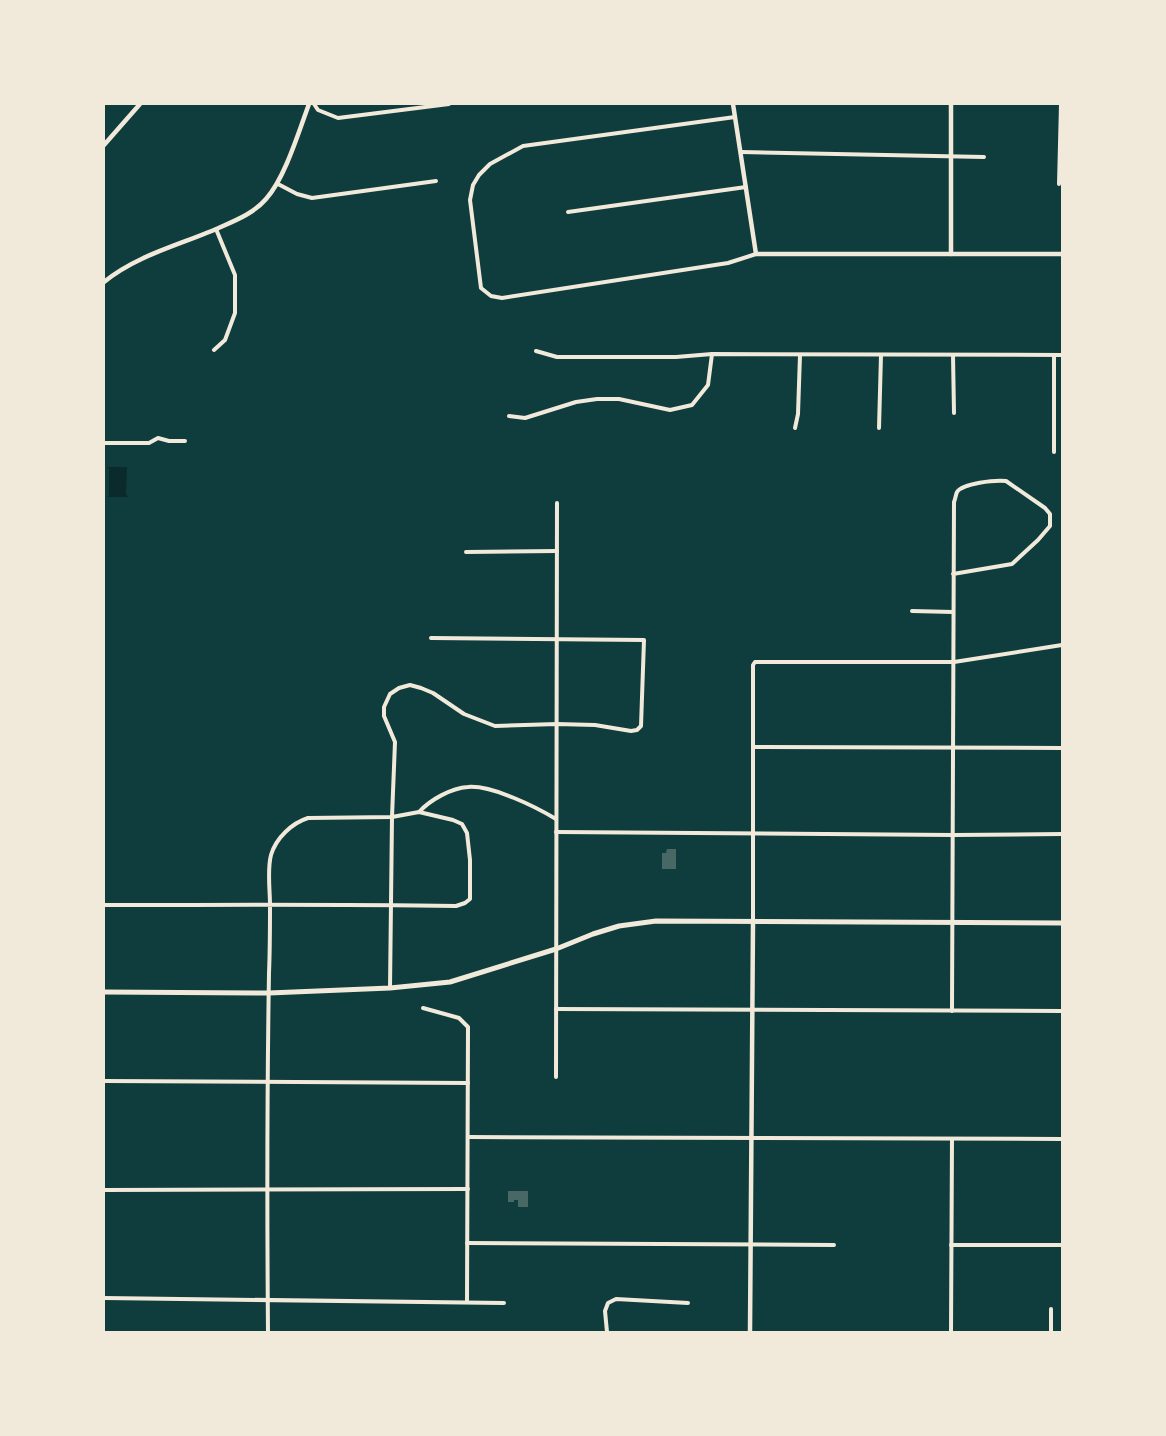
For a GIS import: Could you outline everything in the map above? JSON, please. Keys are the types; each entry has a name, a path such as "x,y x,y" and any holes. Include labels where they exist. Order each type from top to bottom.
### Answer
{"main road":[{"path":"104,992 269,993 390,988 450,982 556,949 593,934 638,922 678,920 1062,923"}],"street":[{"path":"104,145 140,104"},
{"path":"104,282 131,264 244,216 266,200 278,184 309,104"},
{"path":"314,104 318,110 338,118 449,104"},
{"path":"733,104 756,254"},
{"path":"951,104 951,254"},
{"path":"1059,183 1061,104"},
{"path":"735,117 524,146 490,164 473,185 470,200 481,288 491,296 502,298 728,263 756,254 1062,254"},
{"path":"741,152 984,157"},
{"path":"278,184 297,194 312,198 436,181"},
{"path":"568,212 746,187"},
{"path":"214,350 225,340 235,313 235,275 216,229"},
{"path":"536,351 557,357 676,357 712,354 1062,355"},
{"path":"509,416 525,418 576,402 597,399 619,399 670,410 692,405 708,385 712,354"},
{"path":"795,428 798,414 800,355"},
{"path":"879,428 881,355"},
{"path":"953,355 954,413"},
{"path":"1054,355 1054,452"},
{"path":"104,443 149,443 158,438 185,441"},
{"path":"952,1011 954,748 953,574 954,502 959,489 999,480 1006,481 1045,508 1050,514 1050,526 1012,564 953,574"},
{"path":"556,1077 557,503"},
{"path":"466,552 557,551"},
{"path":"912,611 953,612"},
{"path":"390,988 395,742 384,716 384,707 390,694 410,685 421,688 433,693 464,714 495,726 595,725 631,731 641,726 644,639 431,638"},
{"path":"750,1332 754,662 954,662 1062,645"},
{"path":"754,747 1062,748"},
{"path":"419,812 426,804 440,797 469,787 496,792 541,810 557,820"},
{"path":"104,905 270,905 391,905 456,906 470,899 467,833 462,824 453,820 419,812 392,818 308,818 297,822 274,847 270,859 270,905 269,993 267,1083 268,1332"},
{"path":"556,832 1062,834"},
{"path":"423,1008 459,1018 468,1027 467,1302"},
{"path":"556,1009 1062,1011"},
{"path":"104,1081 468,1083"},
{"path":"468,1137 1062,1139"},
{"path":"951,1332 952,1139"},
{"path":"104,1190 468,1189"},
{"path":"467,1244 834,1245"},
{"path":"951,1245 1062,1245"},
{"path":"104,1298 504,1303"},
{"path":"608,1332 605,1311 608,1303 616,1299 688,1303"},
{"path":"1051,1309 1051,1332"}],"water":[{"path":"107,467 127,467 126,494 128,497 107,497 109,495 109,469"}],"building":[{"path":"667,849 676,849 676,869 662,869 662,853 666,853"},
{"path":"508,1191 528,1191 528,1207 518,1207 518,1200 508,1202"}]}
